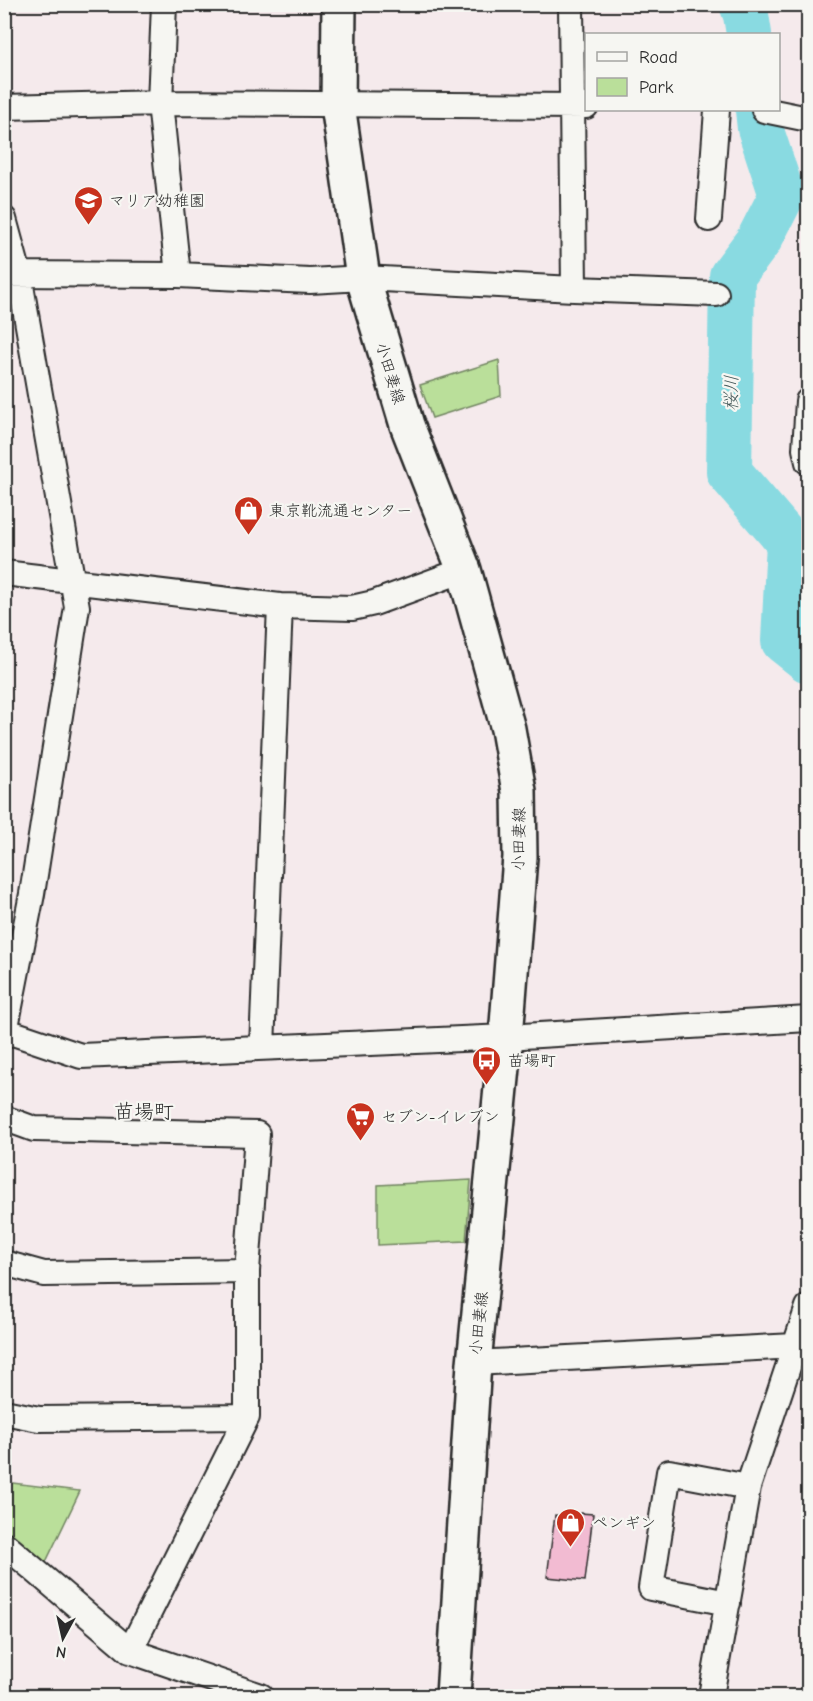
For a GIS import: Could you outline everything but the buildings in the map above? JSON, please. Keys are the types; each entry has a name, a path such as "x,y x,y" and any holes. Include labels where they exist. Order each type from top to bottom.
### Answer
{"street":[{"path":"164,4 160,104 178,275"},
{"name":"小田妻線","path":"339,4 338,105 363,278 407,425 464,570 508,729 519,791 519,857 506,1037 474,1363 453,1696"},
{"path":"571,4 579,106 574,289"},
{"path":"4,107 160,104 579,106"},
{"path":"709,219 717,111"},
{"path":"769,111 808,119"},
{"path":"4,219 12,274 77,607 32,894 5,1033 81,1056 506,1037 808,1019"},
{"path":"12,274 178,275 310,281 363,278 716,294"},
{"path":"808,401 805,449 808,462"},
{"path":"4,573 280,606 352,608 374,603 464,570"},
{"path":"262,1047 280,606"},
{"path":"4,1118 34,1129 257,1134 247,1271 247,1418 130,1651"},
{"path":"4,1263 44,1274 247,1271"},
{"path":"711,1696 748,1487 802,1350 808,1307"},
{"path":"474,1363 802,1350"},
{"path":"4,1412 39,1419 247,1418"},
{"path":"728,1603 651,1588 669,1472 748,1487"},
{"path":"4,1544 130,1651 261,1696"}],"green space":[{"path":"499,360 501,396 432,418 420,385"},
{"path":"471,1180 466,1241 378,1245 378,1185"},
{"path":"4,1482 80,1491 43,1568 5,1536"}],"waterway":[{"name":"桜川","path":"742,4 749,33"},
{"name":"桜川","path":"758,111 760,128 782,195 759,240 732,276 729,472 789,542 784,641 808,660"}],"place":[{"name":"マリア幼稚園","path":"88,226"},
{"name":"東京靴流通センター","path":"248,536"},
{"name":"苗場町","path":"487,1086"},
{"name":"セブン-イレブン","path":"360,1142"},
{"name":"ペンギン","path":"571,1548"}],"district":[{"name":"苗場町","path":"144,1111"}]}
